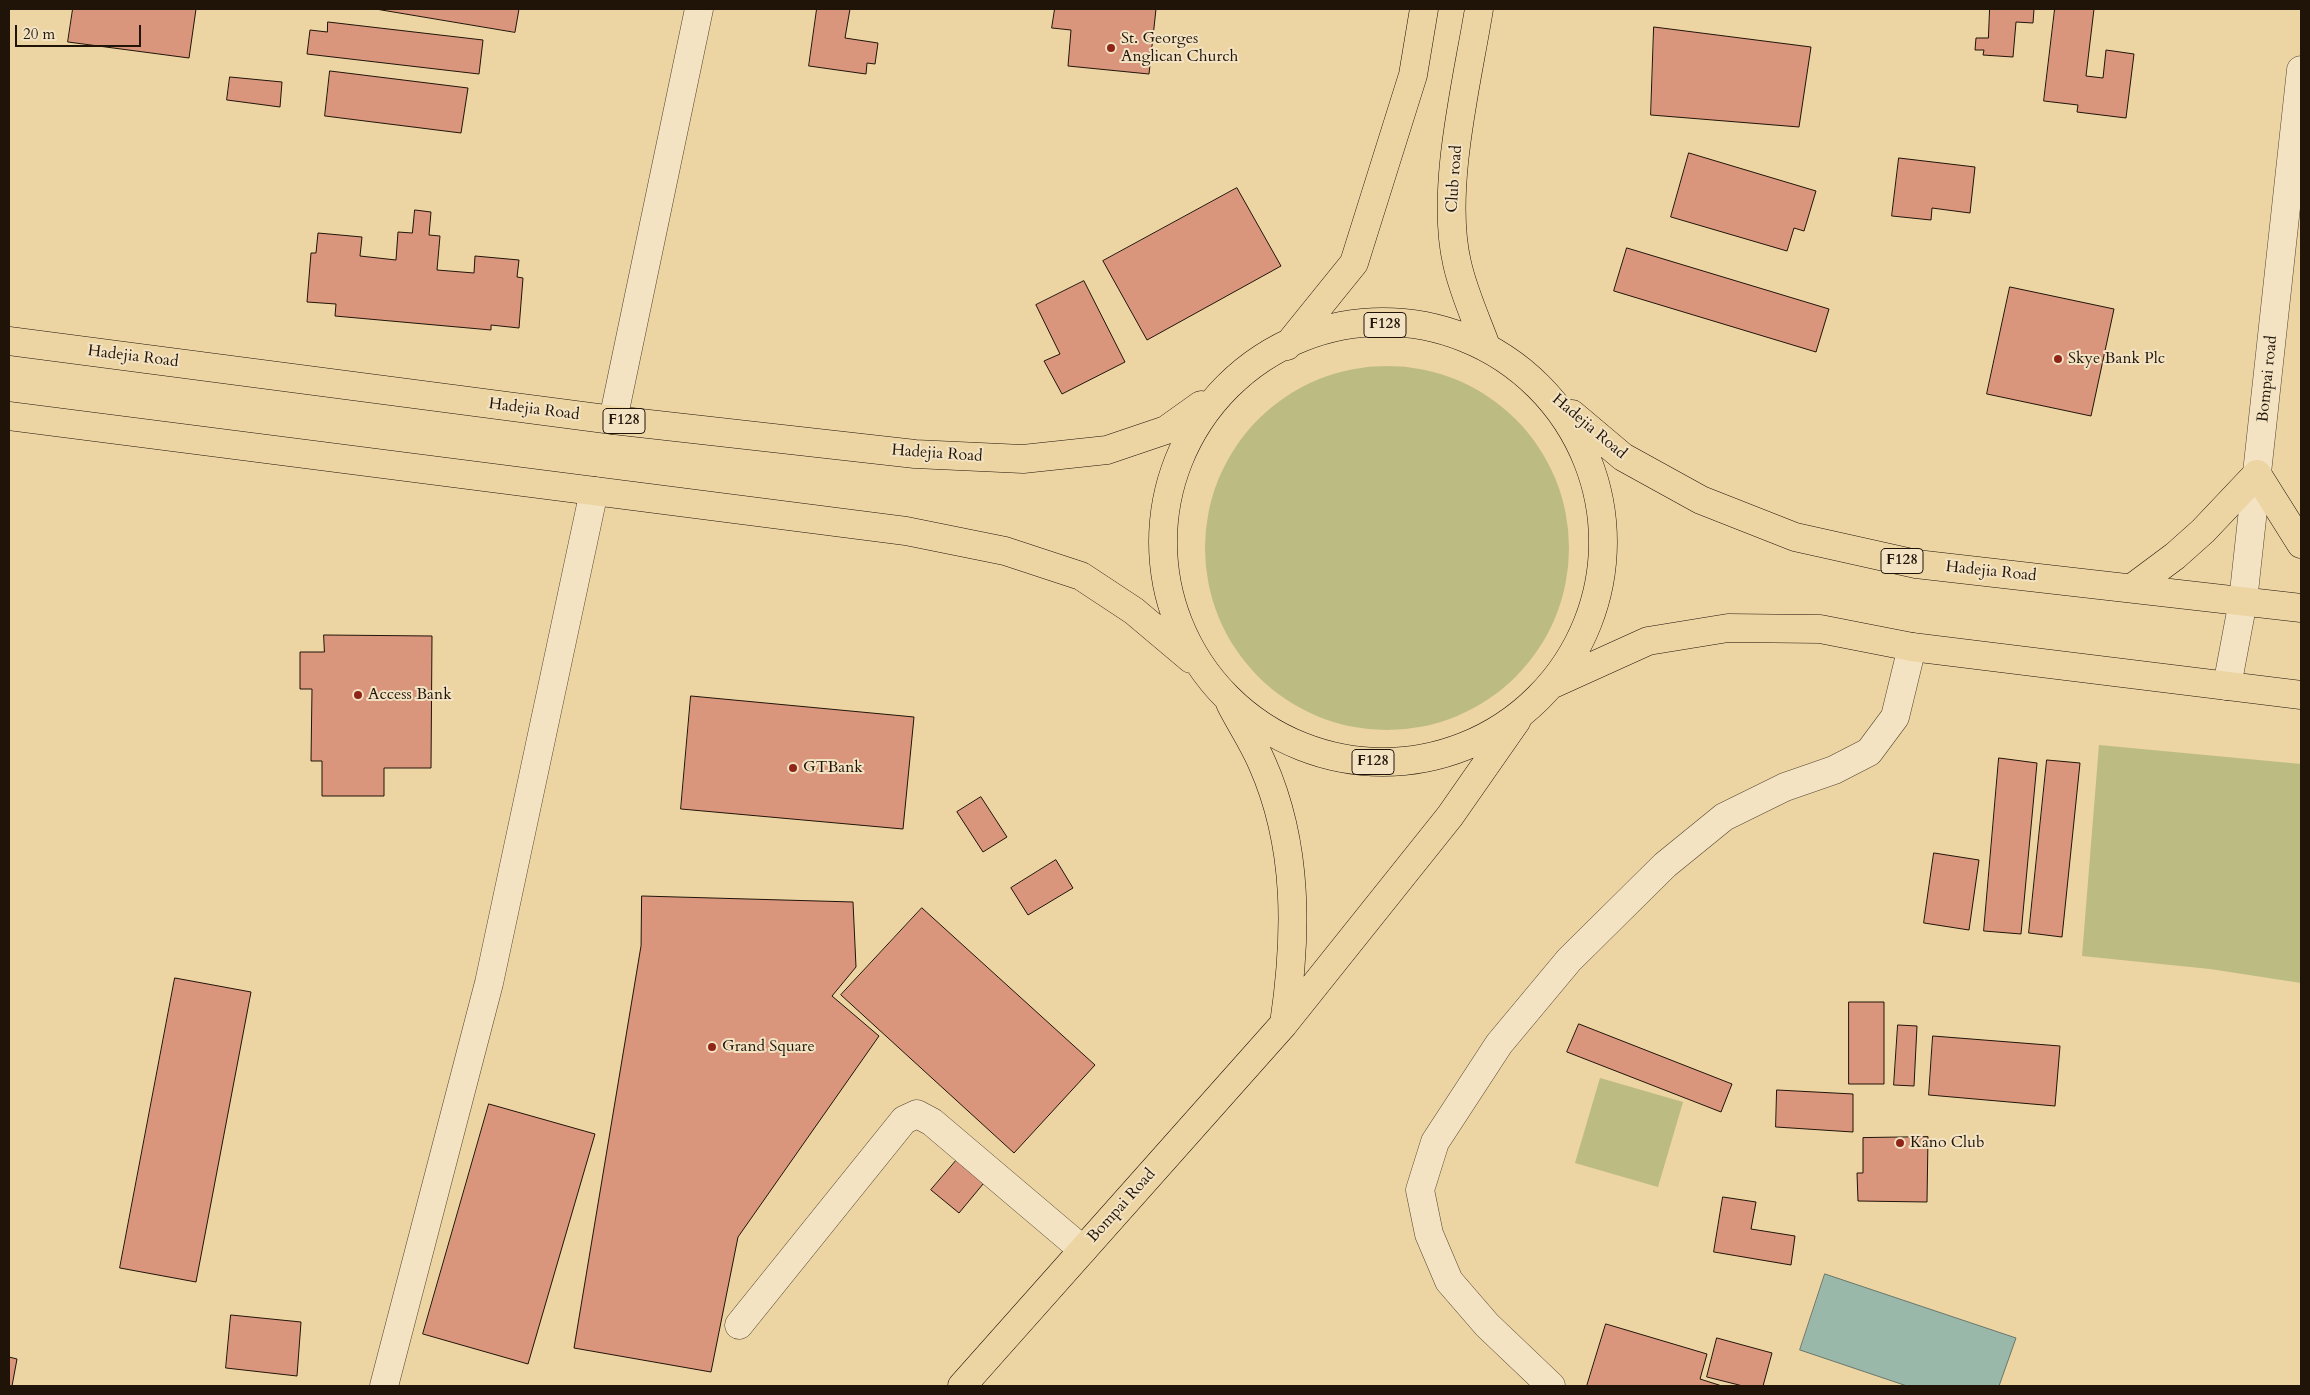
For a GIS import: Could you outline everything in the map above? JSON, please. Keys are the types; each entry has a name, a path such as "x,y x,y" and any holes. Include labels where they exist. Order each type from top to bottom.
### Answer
{"main road":[{"path":"1287,347 1354,263 1413,75 1424,9"},
{"name":"Club road","path":"1479,9 1455,160 1452,211 1456,263 1486,346"},
{"name":"F128","path":"1225,388 1247,368 1287,347 1341,326 1415,324 1486,346 1545,390"},
{"name":"Hadejia Road","path":"9,341 613,420 915,454 1023,459 1107,450 1166,430 1225,388"},
{"path":"1201,668 1173,613 1161,554 1167,493 1188,436 1225,388"},
{"name":"Hadejia Road","path":"1545,390 1623,457 1701,500 1795,537 1916,564 2301,608"},
{"path":"1545,390 1582,443 1602,504 1604,567 1588,629 1553,684"},
{"name":"F128","path":"9,416 906,531 1005,551 1081,576 1134,611 1201,668 1228,700 1294,744 1372,762 1451,753 1521,715 1553,684 1648,641 1728,628 1820,629 1912,647 2301,695"},
{"path":"2132,588 2175,556 2203,531 2258,474 2301,544"},
{"path":"1228,700 1262,763 1280,812 1290,856 1293,907 1291,975 1283,1026"},
{"name":"Bompai Road","path":"962,1386 1283,1026 1450,816 1521,715"}],"street":[{"path":"613,420 699,9"},
{"name":"Bompai road","path":"2227,686 2243,601 2301,70"},
{"path":"384,1386 489,983 594,491"},
{"path":"1551,1386 1488,1326 1449,1281 1429,1234 1420,1190 1435,1142 1506,1036 1569,960 1665,865 1724,817 1785,787 1834,770 1869,752 1896,717 1912,647"},
{"path":"739,1325 904,1120 917,1114 932,1122 1083,1250"}],"shaded area":[{"path":"1387,366 1422,370 1457,380 1488,397 1516,419 1538,447 1555,478 1565,513 1569,548 1565,583 1555,618 1538,649 1516,677 1488,699 1457,716 1422,726 1387,730 1352,726 1317,716 1286,699 1258,677 1236,649 1219,618 1209,583 1205,548 1209,513 1219,478 1236,447 1258,419 1286,397 1317,380 1352,370"},
{"path":"2099,745 2301,764 2301,983 2210,969 2082,956"},
{"path":"1600,1078 1683,1102 1658,1187 1575,1163"},
{"path":"1825,1274 2016,1338 1999,1386 1907,1386 1800,1350"}],"building":[{"path":"73,9 196,9 189,58 68,42"},
{"path":"376,9 519,9 515,32"},
{"path":"817,9 850,9 845,38 878,43 875,64 867,63 866,74 809,66"},
{"name":"St. Georges Anglican Church","path":"1055,9 1156,9 1149,74 1068,66 1071,30 1052,28"},
{"path":"1990,9 2034,9 2033,23 2016,22 2013,57 1983,55 1984,50 1975,50 1976,38 1988,38"},
{"path":"2055,9 2094,9 2086,76 2103,78 2106,50 2134,54 2126,118 2077,112 2078,105 2044,101"},
{"path":"328,22 483,40 479,74 307,54 310,30 327,32"},
{"path":"1654,27 1811,47 1799,127 1651,115"},
{"path":"330,71 468,88 461,133 325,116"},
{"path":"230,77 282,82 280,107 227,100"},
{"path":"1689,153 1816,191 1804,231 1794,228 1787,251 1671,217"},
{"path":"1899,158 1975,167 1970,213 1932,208 1931,220 1892,216"},
{"path":"1237,188 1281,266 1147,340 1103,261"},
{"path":"415,210 431,212 429,235 440,236 437,270 474,273 475,256 519,260 517,277 523,278 519,328 491,325 491,330 335,316 336,304 307,302 311,253 316,253 318,233 362,237 360,256 396,260 398,232 412,233"},
{"path":"1627,248 1829,309 1816,352 1614,291"},
{"path":"1084,281 1125,362 1062,394 1044,361 1060,354 1036,305"},
{"path":"2010,287 2114,309 2091,416 1987,394"},
{"path":"324,635 432,636 431,768 384,768 384,796 322,796 322,761 311,761 312,689 300,689 300,652 324,652"},
{"path":"691,696 914,717 903,829 681,809"},
{"path":"1999,758 2037,763 2021,934 1984,931"},
{"path":"2047,760 2080,763 2062,937 2029,933"},
{"path":"981,797 1007,837 983,852 957,812"},
{"path":"1934,853 1979,860 1969,930 1924,923"},
{"path":"1056,860 1073,888 1028,915 1011,888"},
{"path":"642,896 853,902 856,967 832,996 879,1036 738,1237 711,1372 574,1348 641,946"},
{"path":"922,908 1095,1065 1014,1153 841,995"},
{"path":"175,978 251,992 196,1282 120,1268"},
{"path":"1849,1002 1884,1002 1884,1084 1849,1084"},
{"path":"1579,1024 1732,1084 1721,1112 1567,1052"},
{"path":"1898,1025 1917,1026 1914,1086 1894,1085"},
{"path":"1933,1036 2060,1046 2055,1106 1929,1095"},
{"path":"1777,1090 1853,1094 1853,1132 1776,1127"},
{"path":"489,1104 595,1134 528,1364 423,1334"},
{"path":"1928,1137 1927,1202 1858,1201 1857,1173 1863,1173 1863,1138"},
{"path":"961,1155 988,1178 959,1213 931,1190"},
{"path":"1723,1197 1756,1202 1751,1229 1795,1236 1791,1265 1714,1252"},
{"path":"231,1315 301,1322 297,1376 226,1368"},
{"path":"1606,1324 1707,1354 1700,1379 1722,1386 1587,1386"},
{"path":"1717,1338 1772,1353 1763,1386 1743,1386 1707,1377"},
{"path":"9,1357 17,1359 12,1386 9,1386"}],"place":[{"name":"St. Georges Anglican Church","path":"1111,48"},
{"name":"Skye Bank Plc","path":"2058,359"},
{"name":"Access Bank","path":"358,695"},
{"name":"GTBank","path":"793,768"},
{"name":"Grand Square","path":"712,1047"},
{"name":"Kano Club","path":"1900,1143"}]}
